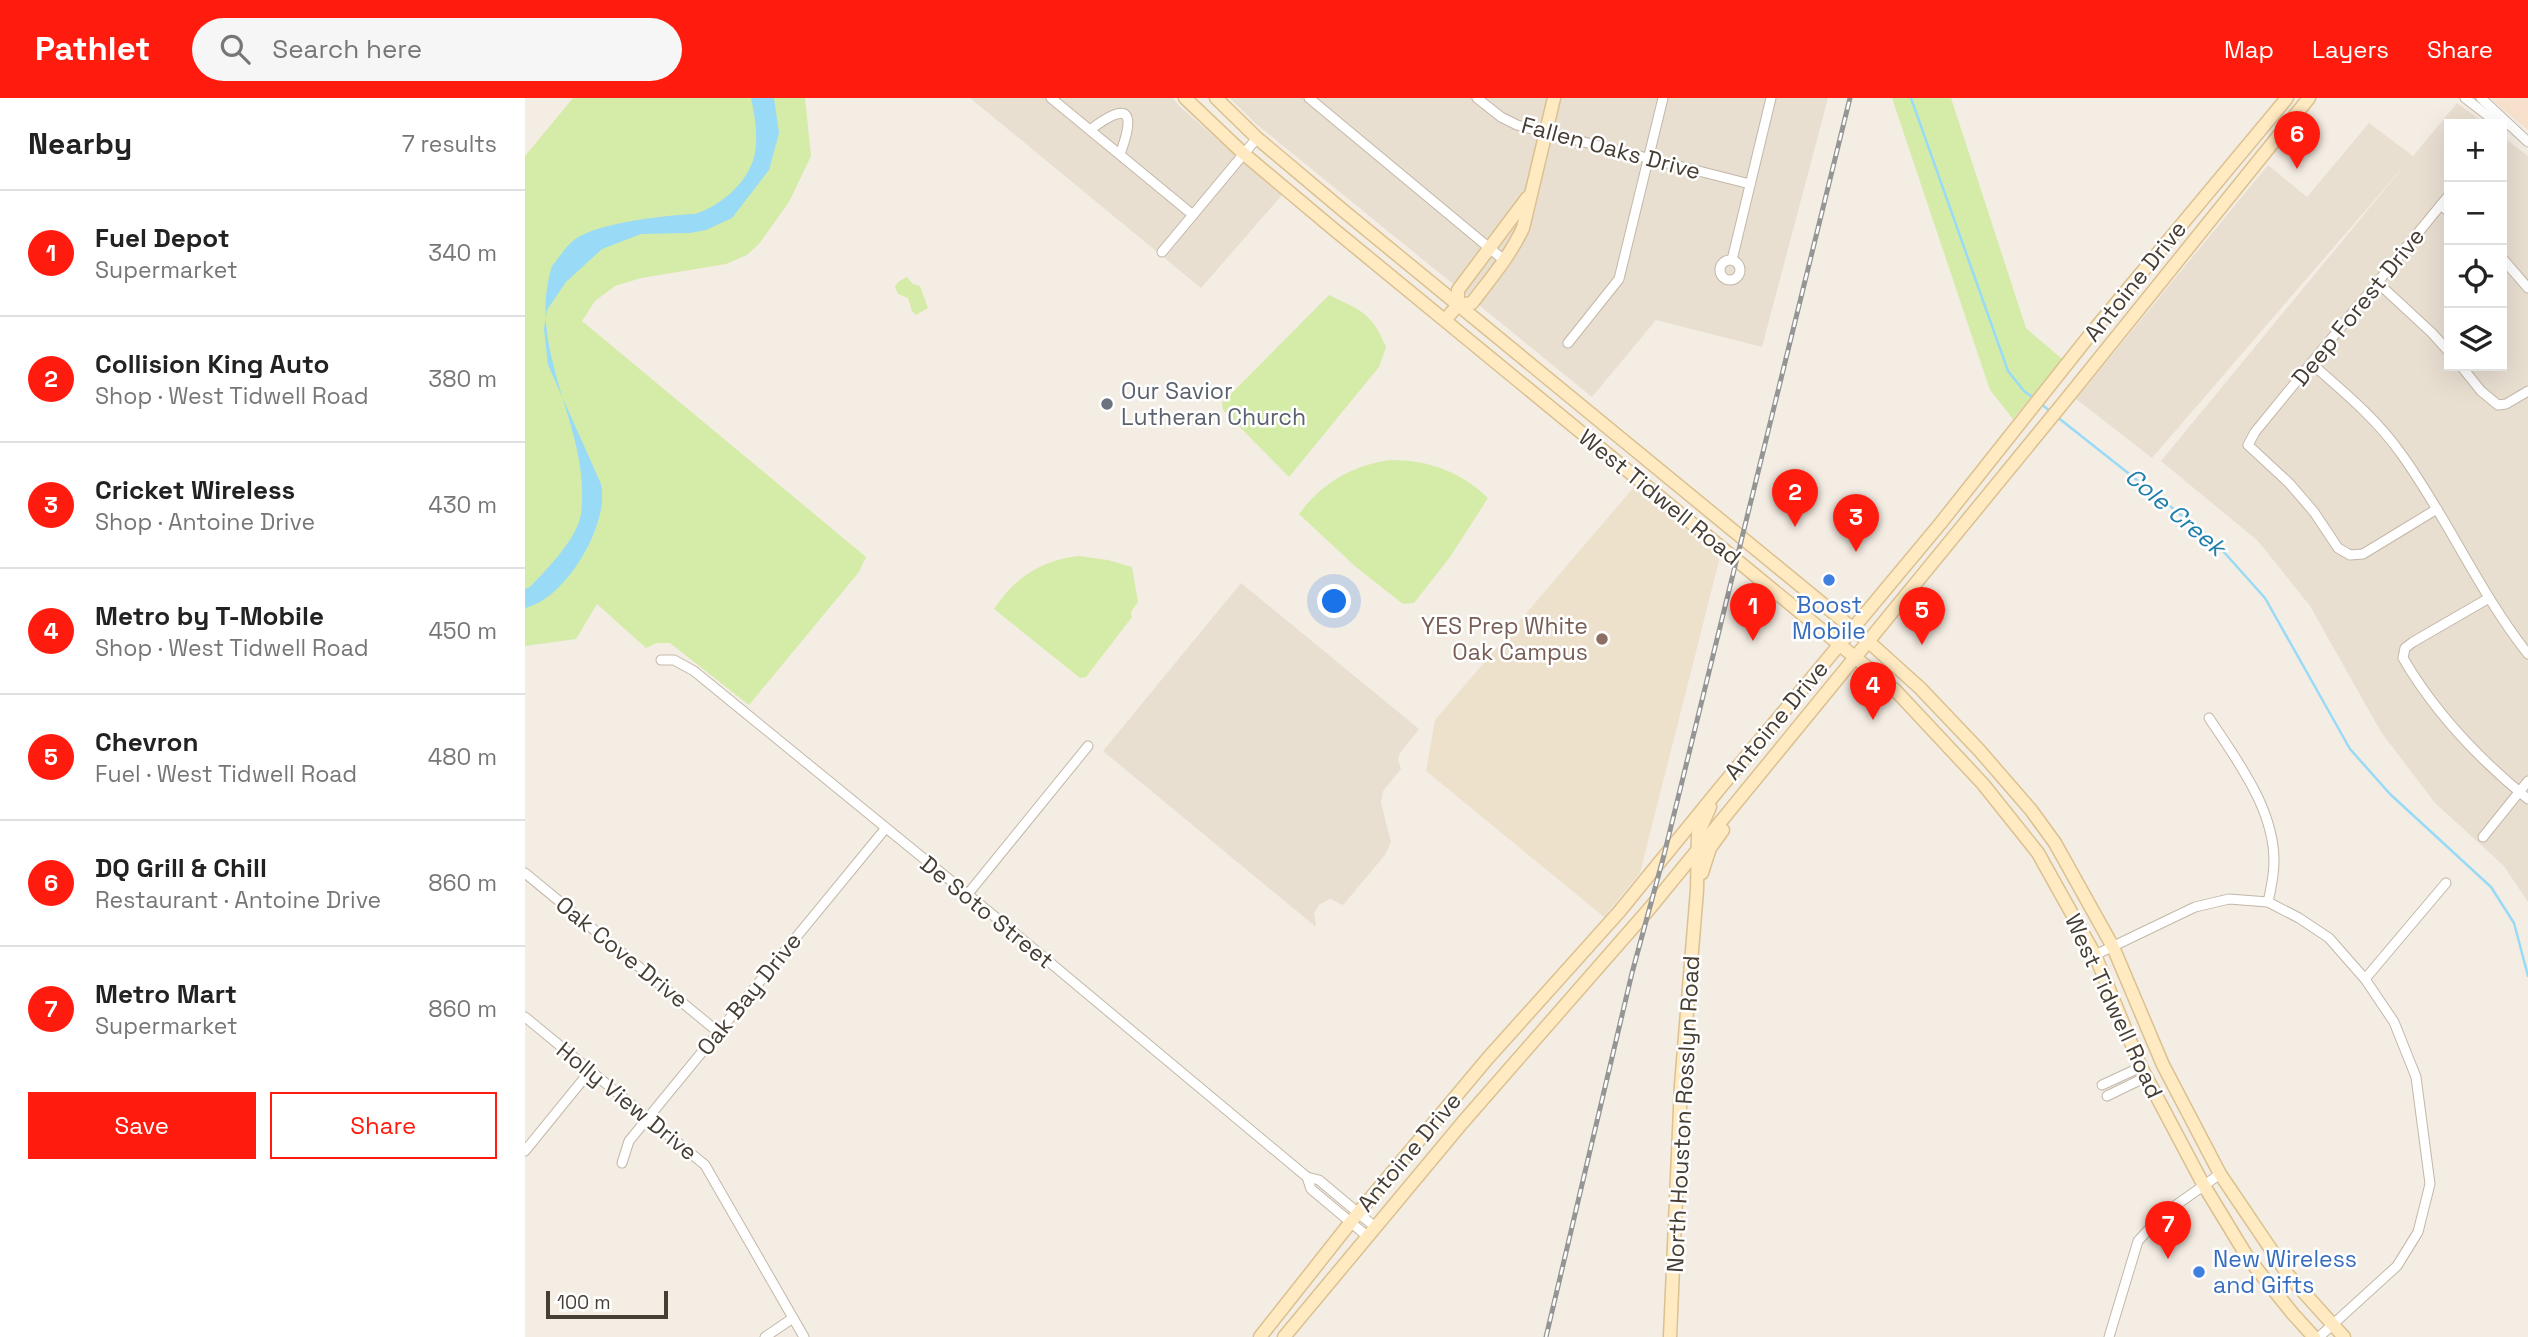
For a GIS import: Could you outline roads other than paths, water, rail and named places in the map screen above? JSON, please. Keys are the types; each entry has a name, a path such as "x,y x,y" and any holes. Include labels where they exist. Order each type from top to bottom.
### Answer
{"main road":[{"name":"West Tidwell Road","path":"1185,98 1244,154 1331,227 1895,691 1983,784 2038,853 2095,955 2144,1072 2203,1184 2248,1258 2293,1314 2317,1337"},
{"name":"West Tidwell Road","path":"1216,98 1257,138 1345,212 1854,629 1920,688 1979,750 2031,810 2055,843 2113,947 2162,1065 2220,1174 2289,1276 2344,1337"},
{"path":"1458,305 1472,303 1505,261 1524,228 1554,98"},
{"name":"Antoine Drive","path":"1260,1337 1354,1217 1488,1058 1619,912 1854,629 2131,285 2287,98"},
{"name":"Antoine Drive","path":"1284,1337 1768,765 2148,299 2305,99"},
{"path":"1445,320 1458,305 1458,290 1530,195"},
{"path":"2203,198 2218,210"},
{"path":"1331,227 1345,212"},
{"path":"2131,285 2148,299"},
{"path":"1556,412 1569,396"},
{"path":"1648,487 1661,472"},
{"path":"1754,574 1767,558"},
{"path":"1752,750 1768,765"},
{"name":"North Houston Rosslyn Road","path":"1670,1337 1681,1085 1697,886 1698,834 1720,788"},
{"name":"North Houston Rosslyn Road","path":"1697,886 1710,848 1728,825 1749,788"},
{"path":"1676,876 1686,871 1691,872 1697,886"},
{"path":"2144,1072 2162,1065"}],"street":[{"path":"1051,98 1193,215"},
{"path":"1309,98 1505,261"},
{"name":"Fallen Oaks Drive","path":"1477,98 1501,117 1545,134 1750,184"},
{"path":"1569,343 1619,279 1663,98"},
{"path":"1732,260 1771,98"},
{"path":"2465,98 2492,119"},
{"path":"2481,98 2500,114 2502,119"},
{"path":"1090,130 1114,113 1121,111 1126,114 1129,126 1120,155"},
{"path":"2507,130 2528,142"},
{"path":"1163,252 1257,138"},
{"name":"Deep Forest Drive","path":"2437,509 2363,554 2350,555 2338,548 2314,512 2289,483 2248,445 2266,418 2444,201"},
{"path":"2507,264 2528,288"},
{"path":"2378,283 2444,346"},
{"path":"2312,364 2365,410 2402,454 2503,621 2528,654"},
{"path":"2465,371 2481,391 2498,405 2506,404 2528,391"},
{"path":"2489,598 2413,642 2405,648 2403,658 2416,681 2460,737 2528,799"},
{"name":"De Soto Street","path":"661,660 674,660 694,671 1307,1177 1319,1180 1371,1231"},
{"path":"2209,718 2235,756 2257,796 2270,831 2274,873 2268,902"},
{"path":"967,895 1088,746"},
{"path":"2483,838 2528,780"},
{"name":"Oak Bay Drive","path":"622,1163 629,1141 885,829"},
{"path":"2038,853 2055,843"},
{"name":"Oak Cove Drive","path":"525,873 718,1032"},
{"path":"2365,979 2446,883"},
{"path":"2095,955 2195,907 2229,899 2268,902 2329,938 2365,979 2395,1022 2416,1077 2430,1184 2418,1232 2396,1266 2317,1337"},
{"name":"Holly View Drive","path":"525,1017 705,1165 804,1337"},
{"path":"525,1151 590,1070"},
{"path":"2102,1085 2144,1072"},
{"path":"2107,1096 2144,1072"},
{"path":"2109,1337 2139,1241 2162,1215 2220,1174"},
{"path":"765,1337 793,1318"}],"water":[{"path":"751,98 774,98 779,133 769,170 732,218 706,230 641,234 602,249 566,282 546,314 552,266 577,238 617,224 695,214 715,205 733,191 747,173 755,153 756,126"},
{"path":"546,314 552,360 563,398 548,365 544,329"},
{"path":"563,398 601,484 599,519 582,558 569,575 540,602 525,608 525,589 530,587 560,553 574,533 581,514 582,482"}],"waterway":[{"name":"Cole Creek","path":"1911,98 2008,371 2024,391 2035,399"},
{"name":"Cole Creek","path":"2040,403 2051,412"},
{"name":"Cole Creek","path":"2056,416 2214,541 2265,598 2350,749 2390,794 2491,887 2514,923 2528,976"}],"railway":[{"path":"1546,1337 1632,973 1664,855 1850,98"}],"place":[{"name":"DQ Grill & Chill","path":"2297,169"},
{"name":"Our Savior Lutheran Church","path":"1107,404"},
{"name":"Collision King Auto","path":"1795,527"},
{"name":"Cricket Wireless","path":"1856,552"},
{"name":"Boost Mobile","path":"1829,580"},
{"name":"YES Prep White Oak Campus","path":"1602,639"},
{"name":"Fuel Depot","path":"1753,641"},
{"name":"Chevron","path":"1922,645"},
{"name":"Metro by T-Mobile","path":"1873,720"},
{"name":"Metro Mart","path":"2168,1259"},
{"name":"New Wireless and Gifts","path":"2199,1272"}]}
